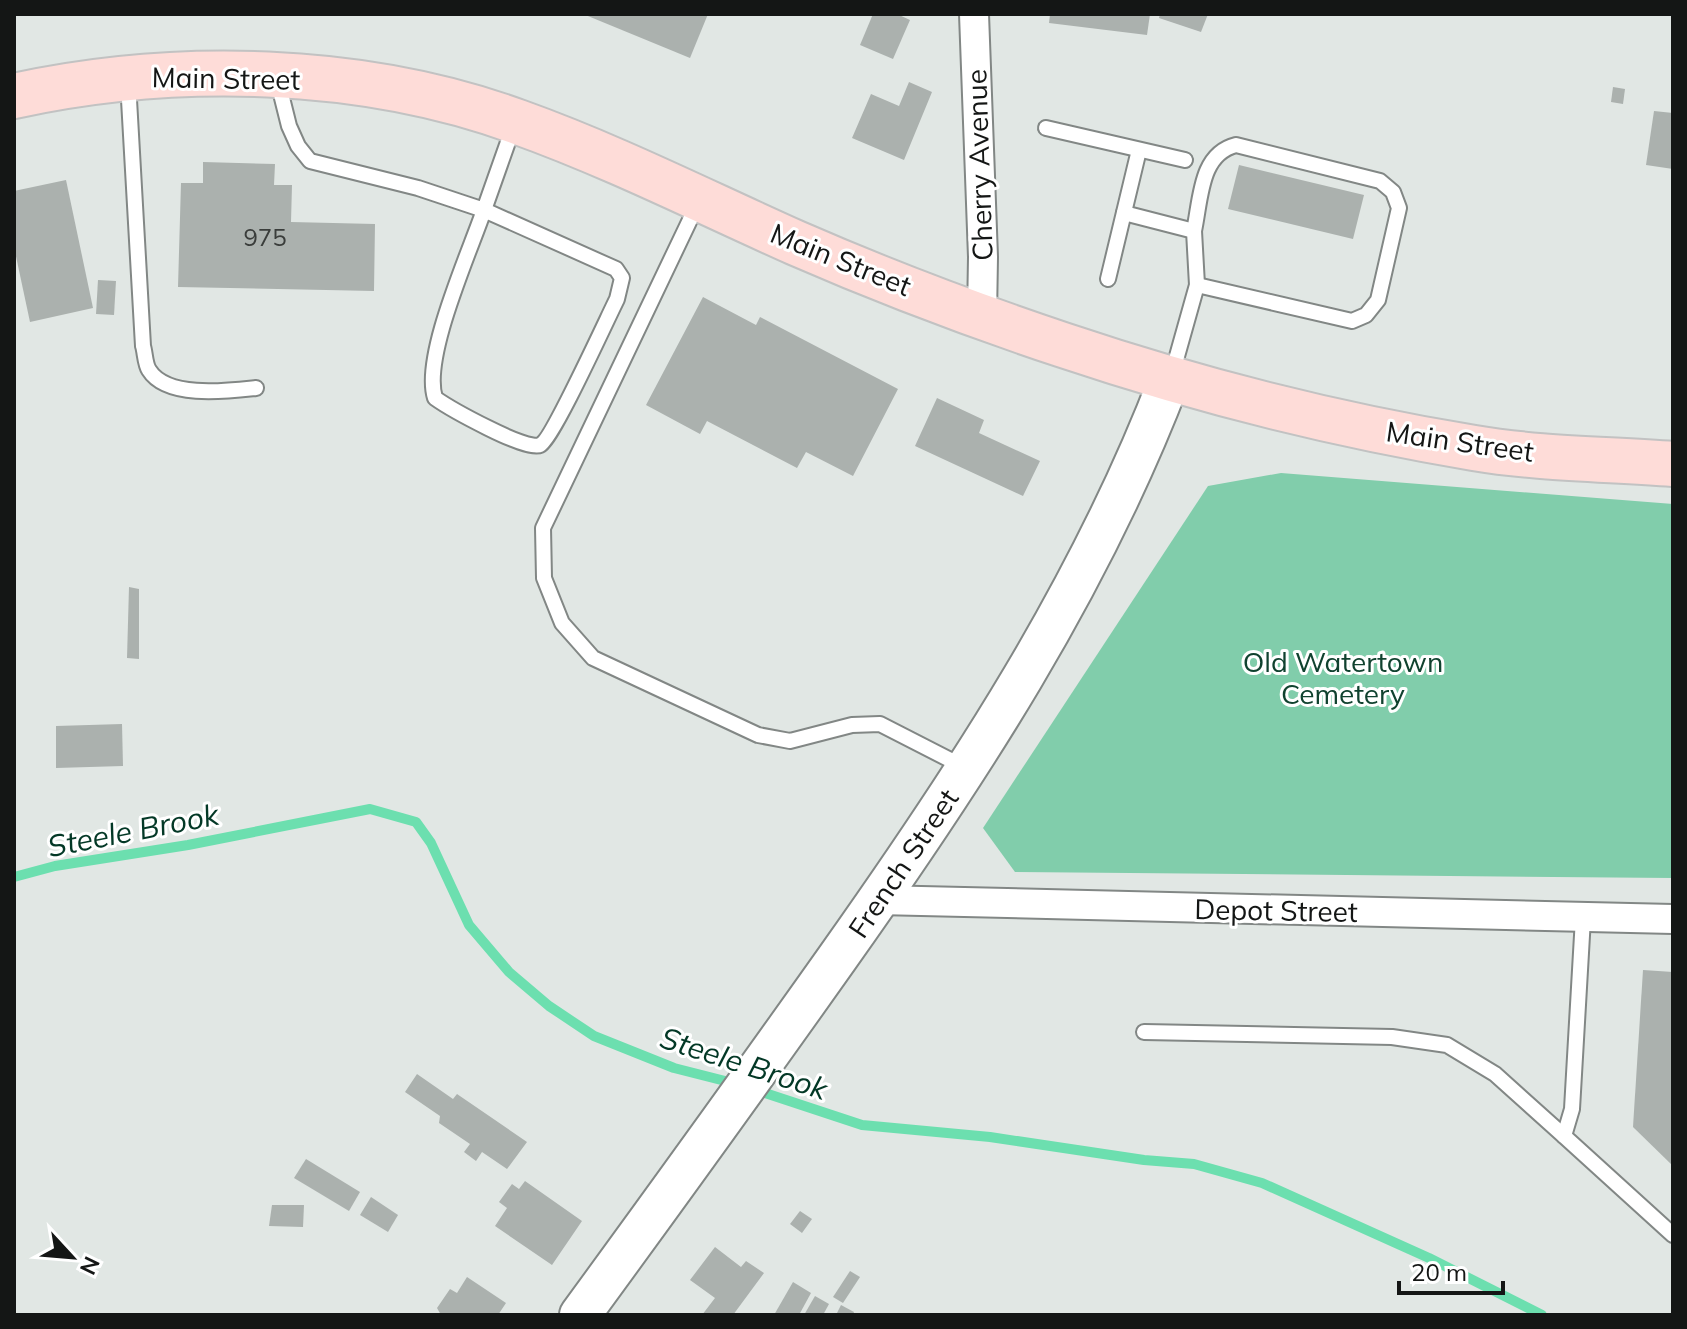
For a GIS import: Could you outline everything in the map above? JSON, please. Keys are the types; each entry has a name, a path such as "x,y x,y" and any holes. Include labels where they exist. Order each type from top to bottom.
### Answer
{"main road":[{"name":"Main Street","path":"14,96 60,86 207,72 277,74 399,90 516,121 800,245 982,316 1170,378 1249,400 1479,449 1673,464"}],"street":[{"name":"Cherry Avenue","path":"974,14 983,257 982,316"},
{"name":"French Street","path":"580,1315 768,1057 967,769 1097,548 1133,474 1170,378"},
{"name":"Depot Street","path":"878,900 1673,919"}],"lane":[{"path":"277,74 289,126 298,146 310,161 418,188 484,210 616,269 622,278 617,299 543,444 537,446 515,440 447,406 435,398 431,387 442,329 484,210 516,121"},
{"path":"128,78 143,346 149,370 166,384 203,393 256,388"},
{"path":"1046,128 1185,160"},
{"path":"1170,378 1197,285 1194,231 1209,163 1220,149 1236,145 1380,181 1393,192 1399,208 1378,300 1366,315 1352,321 1197,285"},
{"path":"1108,279 1139,150"},
{"path":"700,199 543,528 544,578 562,623 593,658 758,735 790,741 852,725 880,724 967,769"},
{"path":"1124,213 1194,231"},
{"path":"1564,1136 1572,1109 1583,918"},
{"path":"1144,1032 1392,1037 1447,1045 1495,1074 1673,1235"}],"green space":[{"name":"Old Watertown Cemetery","path":"1281,473 1673,504 1673,878 1015,872 983,828 1208,486"}],"building":[{"path":"583,14 708,14 690,58"},
{"path":"873,14 897,14 910,20 893,59 860,45"},
{"path":"1050,14 1150,14 1147,35 1049,23"},
{"path":"1160,14 1208,14 1201,32 1159,18"},
{"path":"909,82 932,92 904,160 852,138 871,94 899,106"},
{"path":"1613,87 1625,89 1623,104 1611,102"},
{"path":"1654,111 1673,113 1673,169 1646,165"},
{"path":"203,162 275,164 274,185 292,185 291,222 375,224 374,291 178,287 181,183 203,183"},
{"path":"1239,165 1364,195 1353,239 1228,209"},
{"path":"66,180 93,308 30,322 14,247 14,191"},
{"path":"98,280 116,281 114,315 96,314"},
{"path":"703,297 756,325 760,317 898,389 853,476 806,452 797,468 707,421 700,434 646,405"},
{"path":"937,398 984,420 979,433 1040,461 1023,496 915,446"},
{"path":"129,587 139,589 139,659 127,658"},
{"path":"122,724 123,766 56,768 56,726"},
{"path":"1643,970 1673,972 1673,1166 1633,1127"},
{"path":"417,1074 453,1099 457,1094 527,1142 507,1169 482,1152 476,1161 464,1152 470,1144 439,1123 440,1116 405,1092"},
{"path":"306,1159 360,1192 349,1211 294,1178"},
{"path":"525,1181 582,1221 552,1265 495,1226 507,1208 499,1202 512,1184 519,1189"},
{"path":"371,1197 398,1215 388,1232 360,1215"},
{"path":"272,1205 304,1205 303,1227 269,1226"},
{"path":"800,1211 812,1219 802,1233 790,1224"},
{"path":"715,1247 741,1267 746,1261 764,1273 733,1315 702,1315 715,1298 690,1280"},
{"path":"850,1271 860,1277 843,1303 833,1297"},
{"path":"467,1277 506,1303 498,1315 441,1315 437,1308 450,1289 457,1293"},
{"path":"793,1282 811,1293 799,1315 774,1315"},
{"path":"815,1296 829,1304 823,1315 804,1315"},
{"path":"841,1305 854,1312 853,1315 836,1315"}],"waterway":[{"name":"Steele Brook","path":"14,877 55,866 188,845 370,809 416,822 431,843 469,925 509,972 549,1006 594,1036 674,1068 737,1084"},
{"name":"Steele Brook","path":"753,1089 862,1125 990,1137 1144,1160 1194,1164 1262,1183 1429,1258 1542,1315"}]}
